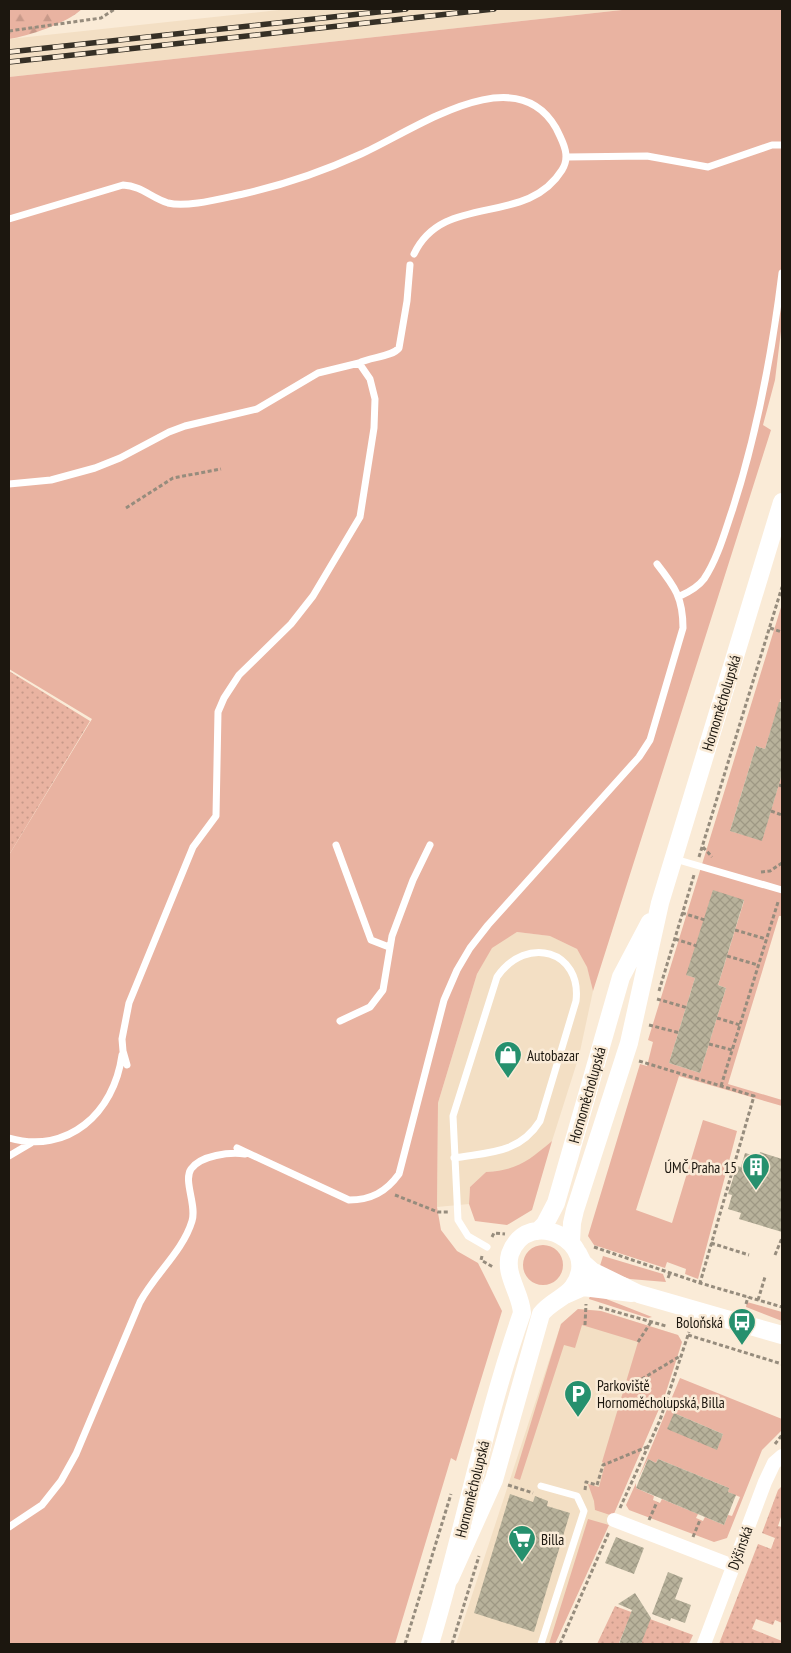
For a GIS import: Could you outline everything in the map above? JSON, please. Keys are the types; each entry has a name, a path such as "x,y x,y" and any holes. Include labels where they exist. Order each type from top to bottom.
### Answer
{"street":[{"name":"Hornoměcholupská","path":"450,1578 494,1480 541,1314 573,1287 578,1276 580,1247 572,1223 575,1210 629,1043 660,903 782,502"},
{"name":"Hornoměcholupská","path":"430,1644 450,1578 475,1475 522,1313 520,1297 509,1265 511,1254 521,1239 538,1231 546,1224 556,1203 621,977 660,903"},
{"path":"538,1231 550,1230 562,1235 580,1247 583,1262 592,1271 639,1294"},
{"path":"515,1286 532,1299 544,1301 560,1297 583,1287 639,1294 782,1335"},
{"name":"Dýšinská","path":"704,1644 777,1451"},
{"path":"617,1515 734,1566"}],"lane":[{"path":"9,219 123,185 141,188 155,197 170,203 183,204 243,194 312,174 362,154 406,130 470,104 505,96 528,101 538,107 555,127 567,157 566,163 556,179 538,195 523,203 462,215 445,221 424,237 414,254"},
{"path":"567,157 647,156 708,167 772,145 782,145"},
{"path":"9,484 51,480 95,468 120,458 185,426 257,409 318,373 392,353 399,348 407,301 410,265"},
{"path":"680,596 696,588 704,579 723,538 743,477 767,383 782,272"},
{"path":"9,1156 31,1143 64,1137 95,1116 102,1108 113,1088 123,1051 124,1023 136,983 193,847 216,816 218,723 224,698 239,675 304,609 360,517 374,428 375,399 370,379 359,363"},
{"path":"237,1148 349,1200 367,1198 386,1189 398,1174 402,1165 444,1000 457,970 470,948 638,757 650,740 683,628 683,610 680,596 657,564"},
{"path":"336,845 371,940 390,947"},
{"path":"340,1021 366,1010 378,999 383,990 390,947 413,880 430,845"},
{"path":"674,859 782,890"},
{"path":"454,1158 520,1144 532,1133 540,1121 576,1001 577,988 573,976 566,966 555,957 543,952 530,952 517,957 505,966 497,977 453,1116 454,1158 456,1212 462,1228 468,1236 487,1247"},
{"path":"123,1051 127,1065"},
{"path":"9,1138 31,1143"},
{"path":"9,1527 34,1512 50,1498 76,1454 140,1302 148,1287 190,1230 194,1210 188,1180 190,1170 197,1163 221,1155 239,1153 253,1156"},
{"path":"540,1486 576,1496 584,1512 541,1644"}],"path":[{"path":"9,31 101,18 115,9"},
{"path":"126,508 173,478 221,469"},
{"path":"654,1008 782,587"},
{"path":"770,628 782,632"},
{"path":"771,811 782,815"},
{"path":"702,846 711,857 719,859"},
{"path":"760,872 770,871 782,863"},
{"path":"692,882 698,881"},
{"path":"721,1086 778,902 768,899"},
{"path":"682,913 706,920"},
{"path":"735,930 766,939"},
{"path":"674,939 697,946"},
{"path":"727,956 758,965"},
{"path":"657,999 688,1008"},
{"path":"647,1032 652,1016"},
{"path":"717,1018 740,1025"},
{"path":"649,1024 680,1033"},
{"path":"709,1044 732,1050"},
{"path":"636,1070 640,1054"},
{"path":"638,1061 754,1096 700,1283"},
{"path":"386,1189 395,1195 438,1212 456,1212"},
{"path":"497,1276 493,1267 480,1260 494,1233 505,1234 513,1231"},
{"path":"776,1255 782,1238"},
{"path":"711,1244 749,1255"},
{"path":"580,1247 670,1272 700,1283 782,1307"},
{"path":"668,1278 670,1272"},
{"path":"758,1300 766,1277"},
{"path":"746,1304 748,1297"},
{"path":"581,1303 666,1326"},
{"path":"585,1326 586,1304"},
{"path":"638,1342 651,1322"},
{"path":"560,1644 672,1390 689,1334 746,1350 782,1364"},
{"path":"625,1389 682,1355"},
{"path":"777,1451 782,1435"},
{"path":"589,1494 584,1488 586,1482 597,1485 603,1465 648,1447"},
{"path":"405,1644 453,1490"},
{"path":"650,1518 657,1502"},
{"path":"617,1515 627,1512"},
{"path":"642,1518 658,1524"},
{"path":"694,1535 700,1520"},
{"path":"684,1534 700,1540"},
{"path":"452,1644 482,1549"}],"shaded area":[{"path":"288,9 631,9 9,77 9,39"},
{"name":"Autobazar","path":"517,932 551,936 577,949 587,966 593,991 579,1056 552,1141 525,1164 502,1171 486,1172 470,1187 469,1204 437,1207 438,1103 477,974 492,947"},
{"path":"578,1309 601,1311 678,1335 682,1342 665,1395 555,1644 456,1644 561,1324"}],"green space":[{"path":"9,9 82,9 67,19 47,28 9,39"},
{"path":"631,9 782,9 782,323 775,380 763,425 771,430 593,991 587,967 577,949 550,936 517,932 492,948 477,974 438,1103 437,1207 441,1230 457,1251 478,1263 502,1311 456,1461 451,1458 395,1644 9,1644 9,855 92,719 9,669 9,77"},
{"path":"782,604 782,695 765,749 756,746 730,831 762,840 782,774 782,916 779,916 728,1084 782,1100 782,1106 679,1076 636,1210 672,1223 703,1120 737,1131 698,1279 685,1274 686,1269 667,1262 665,1268 594,1245 588,1236 640,1064 647,1066 653,1042 648,1040","holes":["713,891 744,901 718,985 726,988 700,1073 669,1063 695,978 687,975"]},
{"path":"9,671 90,721 9,855"},
{"path":"552,1141 532,1210 507,1225 475,1221 469,1204 470,1187 486,1172 515,1167"},
{"path":"547,1245 554,1248 560,1254 563,1265 562,1273 554,1282 547,1285 539,1285 532,1282 524,1273 523,1261 526,1254 535,1246"},
{"path":"603,1256 663,1274 666,1282 630,1279 599,1269"},
{"path":"591,1293 652,1317 648,1318 589,1299"},
{"path":"747,1302 782,1312 782,1321 746,1307"},
{"path":"578,1309 601,1311 678,1335 682,1342 665,1395 613,1516 595,1510 588,1484 599,1487 605,1464 602,1462 638,1342 582,1325 575,1348 564,1345 520,1480 514,1478 561,1324"},
{"path":"680,1378 782,1419 782,1430 762,1450 727,1538 714,1542 629,1510 626,1505 636,1483 636,1488 654,1496 653,1500 660,1503 662,1499 698,1514 696,1518 703,1521 705,1517 724,1525 728,1515 732,1516 740,1497 728,1492 729,1488 658,1459 656,1463 648,1459 638,1479","holes":["674,1413 723,1434 717,1449"]},
{"path":"782,1486 782,1514 778,1526 782,1527 782,1623 775,1620 773,1625 756,1619 752,1629 782,1641 782,1644 719,1644 758,1544 771,1549 775,1538 762,1533 778,1490"},
{"path":"588,1519 609,1525 555,1644 549,1644"},
{"path":"615,1606 693,1635 689,1644 641,1644 645,1632 629,1619 619,1643 621,1644 597,1644"}],"building":[{"path":"779,702 782,702 782,774 762,841 730,831 756,746 765,749"},
{"path":"713,890 744,900 718,985 726,988 700,1073 669,1063 695,978 686,975"},
{"name":"ÚMČ Praha 15","path":"760,1152 782,1159 782,1232 739,1219 741,1213 728,1209 732,1195 728,1194 737,1166 741,1167 745,1153 759,1157"},
{"path":"674,1413 723,1434 717,1450 667,1429"},
{"path":"648,1459 656,1463 658,1459 729,1488 728,1492 736,1495 724,1525 636,1488"},
{"name":"Billa","path":"510,1494 533,1502 535,1496 548,1501 547,1506 570,1513 534,1632 474,1613"},
{"path":"616,1537 644,1548 634,1574 605,1563"},
{"path":"668,1572 683,1578 675,1599 691,1605 685,1623 671,1618 670,1621 652,1614"},
{"path":"635,1593 651,1618 641,1644 619,1644 632,1610 618,1604"}],"railway":[{"path":"9,52 406,9"},
{"path":"9,62 494,9"}],"place":[{"name":"Autobazar","path":"508,1079"},
{"name":"ÚMČ Praha 15","path":"756,1191"},
{"name":"Boloňská","path":"742,1346"},
{"name":"Parkoviště Hornoměcholupská, Billa","path":"578,1418"},
{"name":"Billa","path":"522,1563"}]}
